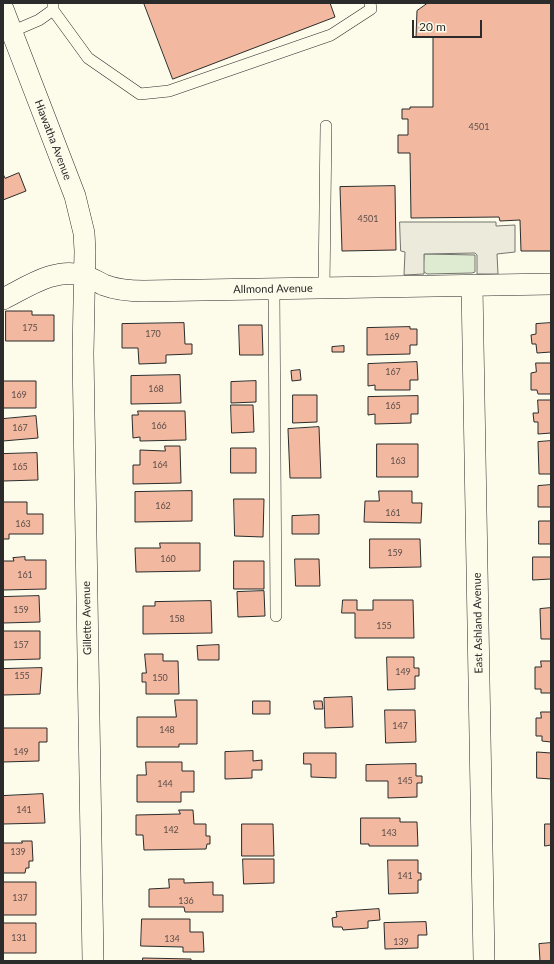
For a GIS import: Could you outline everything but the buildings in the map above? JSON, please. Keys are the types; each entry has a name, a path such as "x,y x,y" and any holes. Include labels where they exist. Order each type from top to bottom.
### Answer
{"street":[{"name":"Hiawatha Avenue","path":"3,10 75,196 84,233 84,275"},
{"name":"Allmond Avenue","path":"3,299 54,275 71,274 84,275 106,286 124,290 551,284"},
{"name":"Gillette Avenue","path":"84,275 83,354 93,961"},
{"name":"East Ashland Avenue","path":"472,286 484,961"}],"lane":[{"path":"12,32 39,20 53,7 88,58 140,94 169,91 331,35 371,9 370,3"},
{"path":"324,288 326,126"},
{"path":"274,289 276,616"}],"green space":[{"path":"426,254 475,255 475,272 427,274 423,271 424,256"}],"shaded area":[{"path":"400,222 496,222 496,226 515,225 515,252 497,254 498,274 477,274 477,255 475,253 424,254 424,274 404,275 405,252 401,251"}]}
